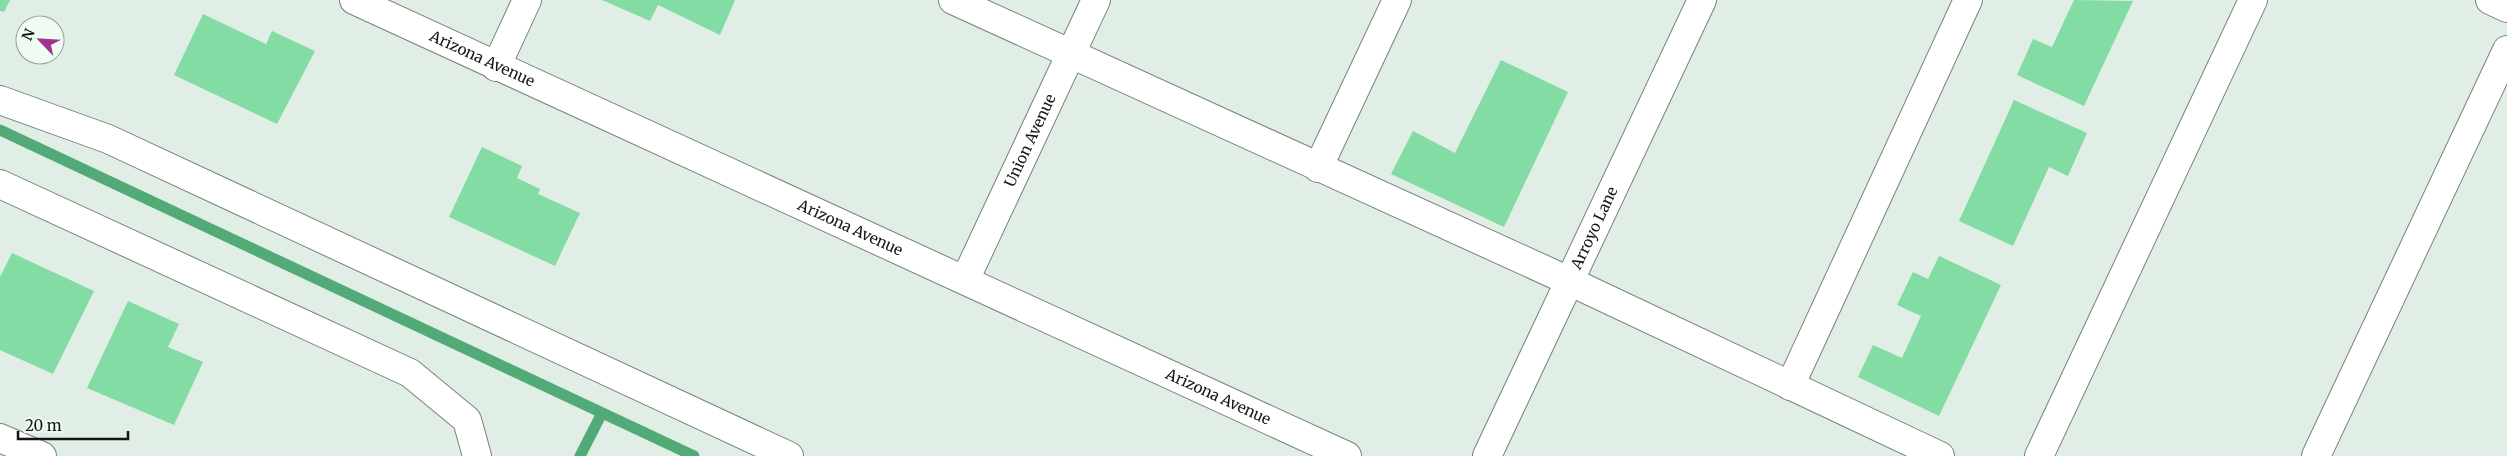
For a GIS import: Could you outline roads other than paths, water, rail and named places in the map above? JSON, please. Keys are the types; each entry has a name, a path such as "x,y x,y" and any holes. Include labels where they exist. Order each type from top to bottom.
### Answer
{"street":[{"name":"Arizona Avenue","path":"354,0 496,67 1347,456"},
{"path":"496,67 527,0"},
{"path":"953,0 1569,281 1940,456"},
{"name":"Union Avenue","path":"965,280 1096,0"},
{"path":"1318,168 1397,0"},
{"name":"Arroyo Lane","path":"1487,456 1702,0"},
{"path":"1790,386 1968,0"},
{"path":"2039,456 2252,0"},
{"path":"2490,0 2507,8"},
{"path":"2316,456 2507,50"},
{"path":"0,100 108,139 789,456"},
{"path":"0,184 410,373 467,420 477,456"},
{"path":"0,438 41,456"}],"waterway":[{"path":"0,130 694,456"},
{"path":"580,456 602,413"}]}
